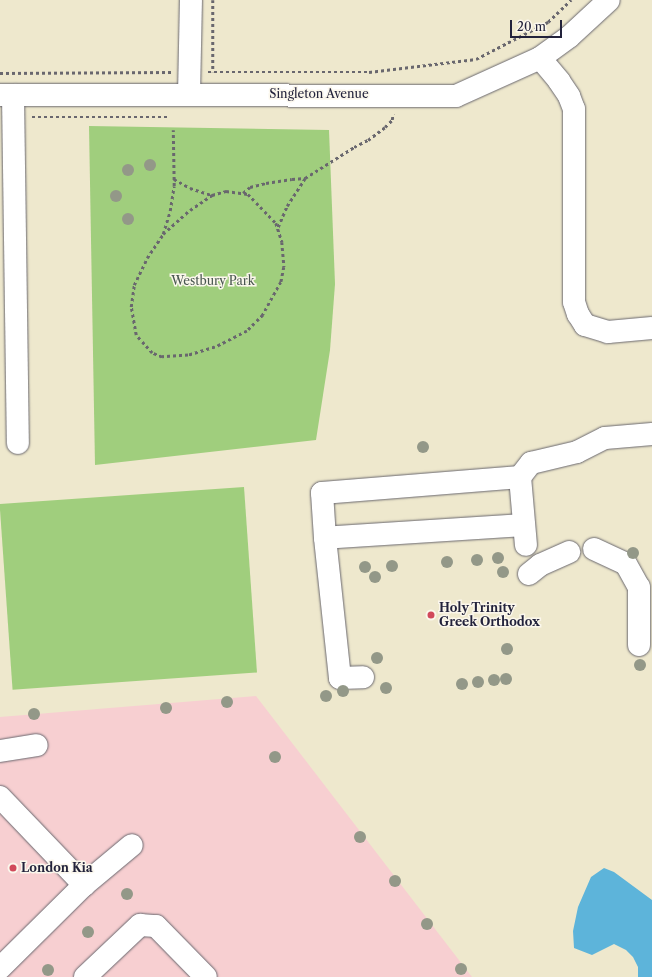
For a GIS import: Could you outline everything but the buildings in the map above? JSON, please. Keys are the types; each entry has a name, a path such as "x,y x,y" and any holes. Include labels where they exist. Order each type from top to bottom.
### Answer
{"street":[{"path":"189,94 191,0"},
{"name":"Singleton Avenue","path":"7,95 396,94 456,96 540,58 569,37 609,0"},
{"path":"540,58 559,81 569,96 574,109 574,302 578,314 585,325 608,332 652,328"},
{"path":"7,95 9,385 18,443"},
{"path":"325,538 525,535 520,477 531,463 577,452 605,438 652,434"},
{"path":"363,676 340,678 325,538 322,493 520,477"},
{"path":"594,549 626,564 639,587 639,645"},
{"path":"529,574 540,565 569,552"},
{"path":"0,751 37,745"},
{"path":"0,797 84,885"},
{"path":"0,968 84,885 132,845"},
{"path":"85,977 140,925 156,926 206,977"}],"path":[{"path":"213,0 213,72"},
{"path":"0,73 369,72 476,59 548,22 571,0"},
{"path":"278,228 287,206 305,178 334,159 368,140 392,120 396,94"},
{"path":"163,234 170,211 174,179 173,130"},
{"path":"243,193 250,188 266,183 305,178"},
{"path":"174,179 190,188 212,195"},
{"path":"226,191 243,193 248,194 267,211 278,228 284,254 281,282 263,315 247,331 214,347 188,355 174,357 162,357 152,353 136,335 132,307 134,285 147,258 163,234 190,210 212,195 226,191"}],"shaded area":[{"path":"256,696 472,977 0,977 0,717"}],"green space":[{"name":"Westbury Park","path":"89,126 329,130 335,284 330,350 316,440 95,465"},
{"path":"244,487 257,673 13,690 0,504"}],"water":[{"path":"604,868 614,872 652,900 652,977 638,977 638,967 633,957 626,950 614,944 592,955 574,948 573,931 578,907 591,877"}],"place":[{"name":"Holy Trinity Greek Orthodox","path":"431,615"},
{"name":"London Kia","path":"13,868"}]}
